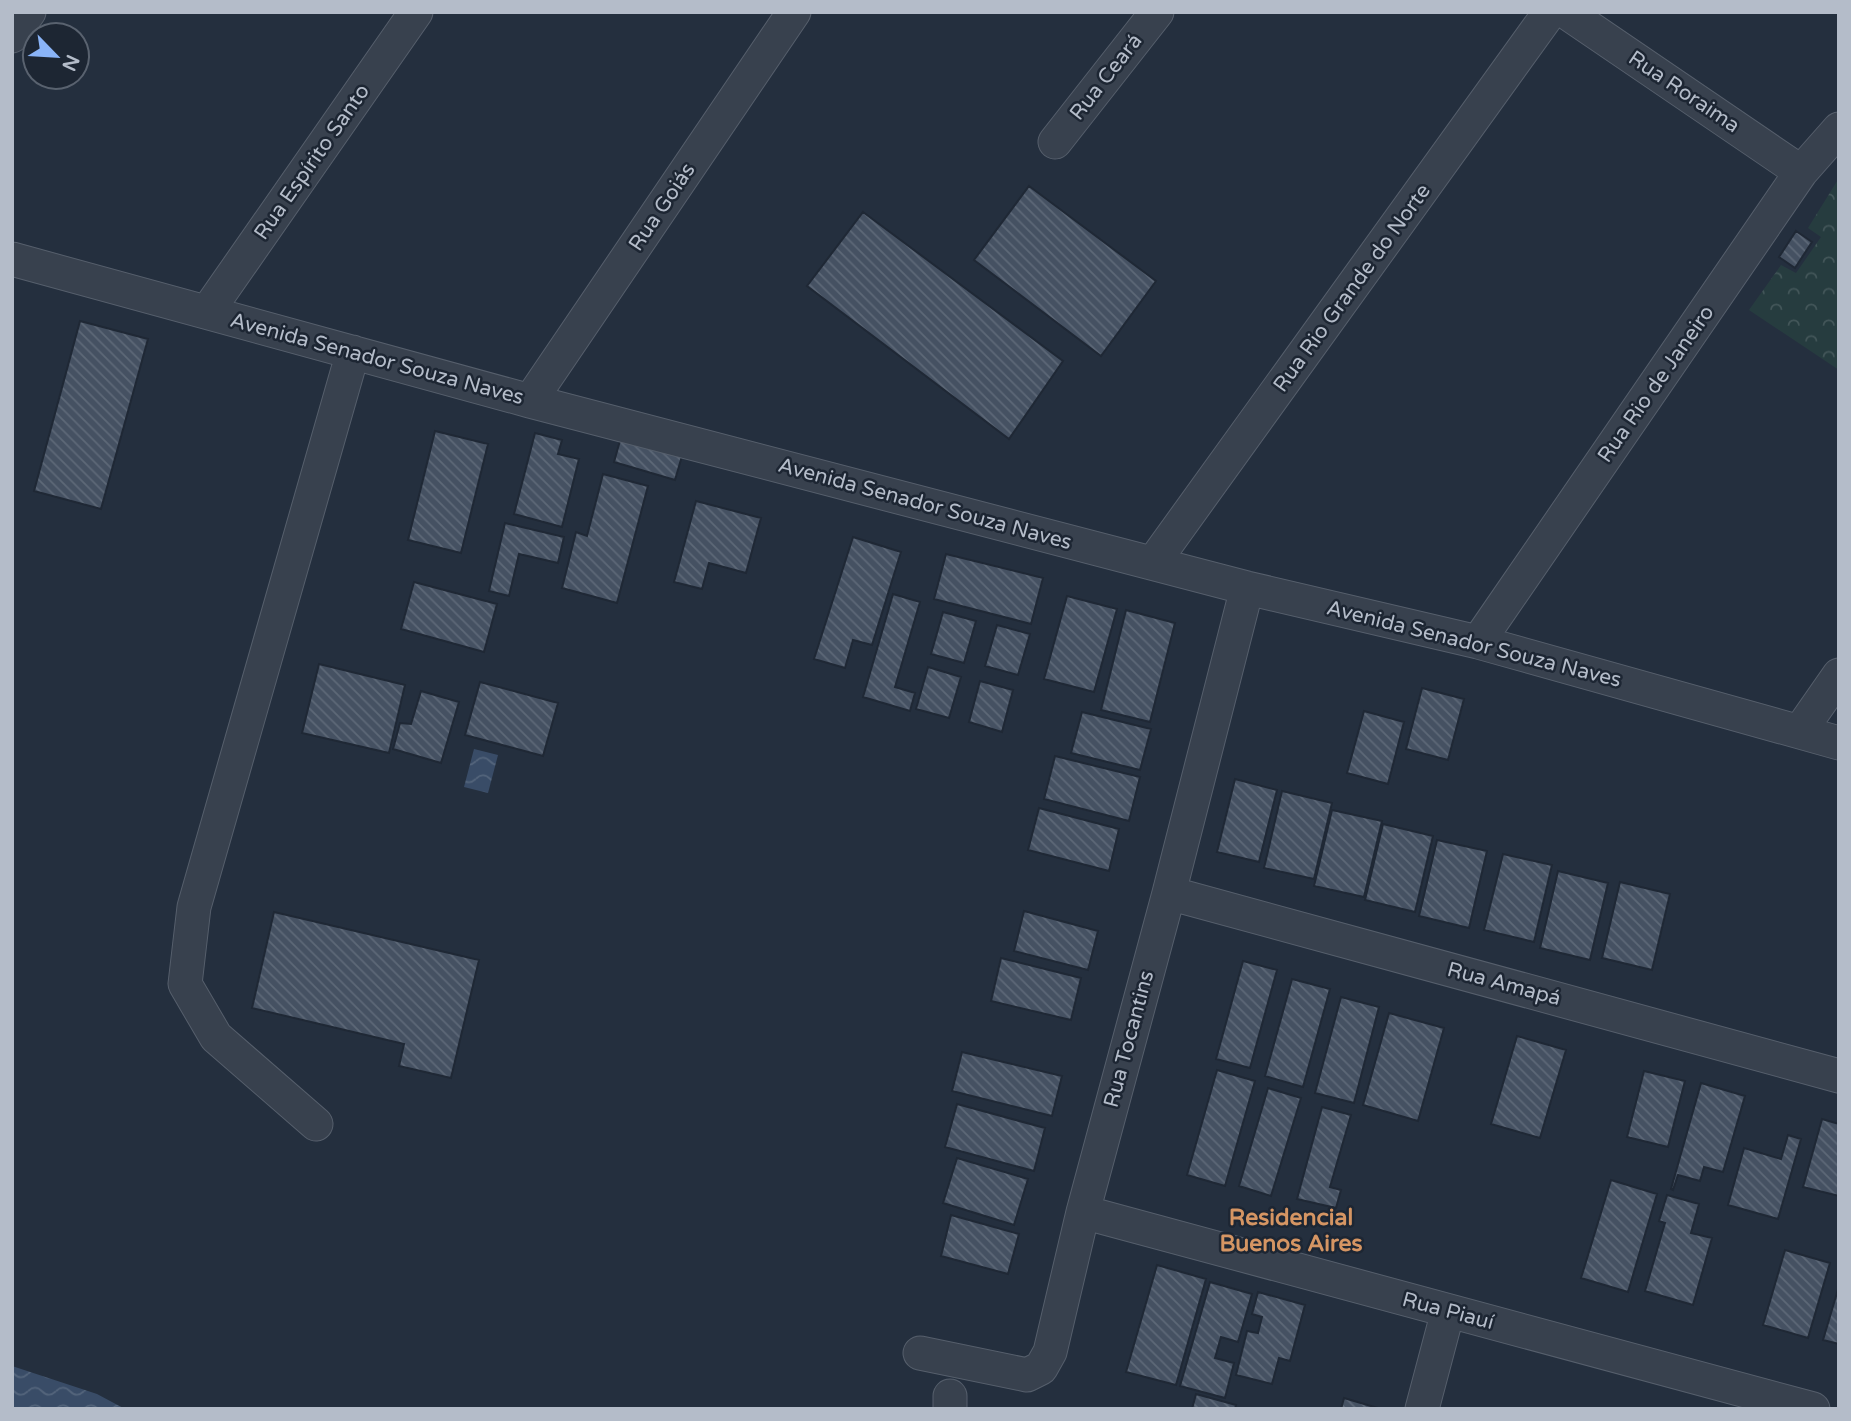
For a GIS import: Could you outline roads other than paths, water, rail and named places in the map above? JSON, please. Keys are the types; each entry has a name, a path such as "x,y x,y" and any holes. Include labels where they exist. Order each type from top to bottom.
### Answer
{"street":[{"path":"12,36 29,12"},
{"name":"Rua Espírito Santo","path":"207,312 416,12"},
{"name":"Rua Goiás","path":"530,401 794,12"},
{"name":"Rua Ceará","path":"1055,142 1157,12"},
{"name":"Rua Rio Grande do Norte","path":"1153,563 1550,12"},
{"name":"Rua Roraima","path":"1566,12 1801,172"},
{"name":"Rua Rio de Janeiro","path":"1478,642 1801,172 1839,129"},
{"name":"Avenida Senador Souza Naves","path":"12,259 530,401 1247,588 1478,642 1839,743"},
{"path":"316,1124 216,1037 185,984 194,907 353,352"},
{"name":"Rua Tocantins","path":"920,1353 1027,1375 1041,1368 1050,1352 1083,1212 1247,588"},
{"path":"1800,731 1839,675"},
{"name":"Rua Amapá","path":"1168,893 1839,1076"},
{"name":"Rua Piauí","path":"1083,1212 1448,1311 1738,1399 1813,1409"},
{"path":"1422,1409 1448,1311"}],"water":[{"path":"474,749 498,755 488,793 464,787"},
{"path":"12,1366 97,1394 125,1409 12,1409"}],"district":[{"name":"Residencial Buenos Aires","path":"1291,1231"}]}
